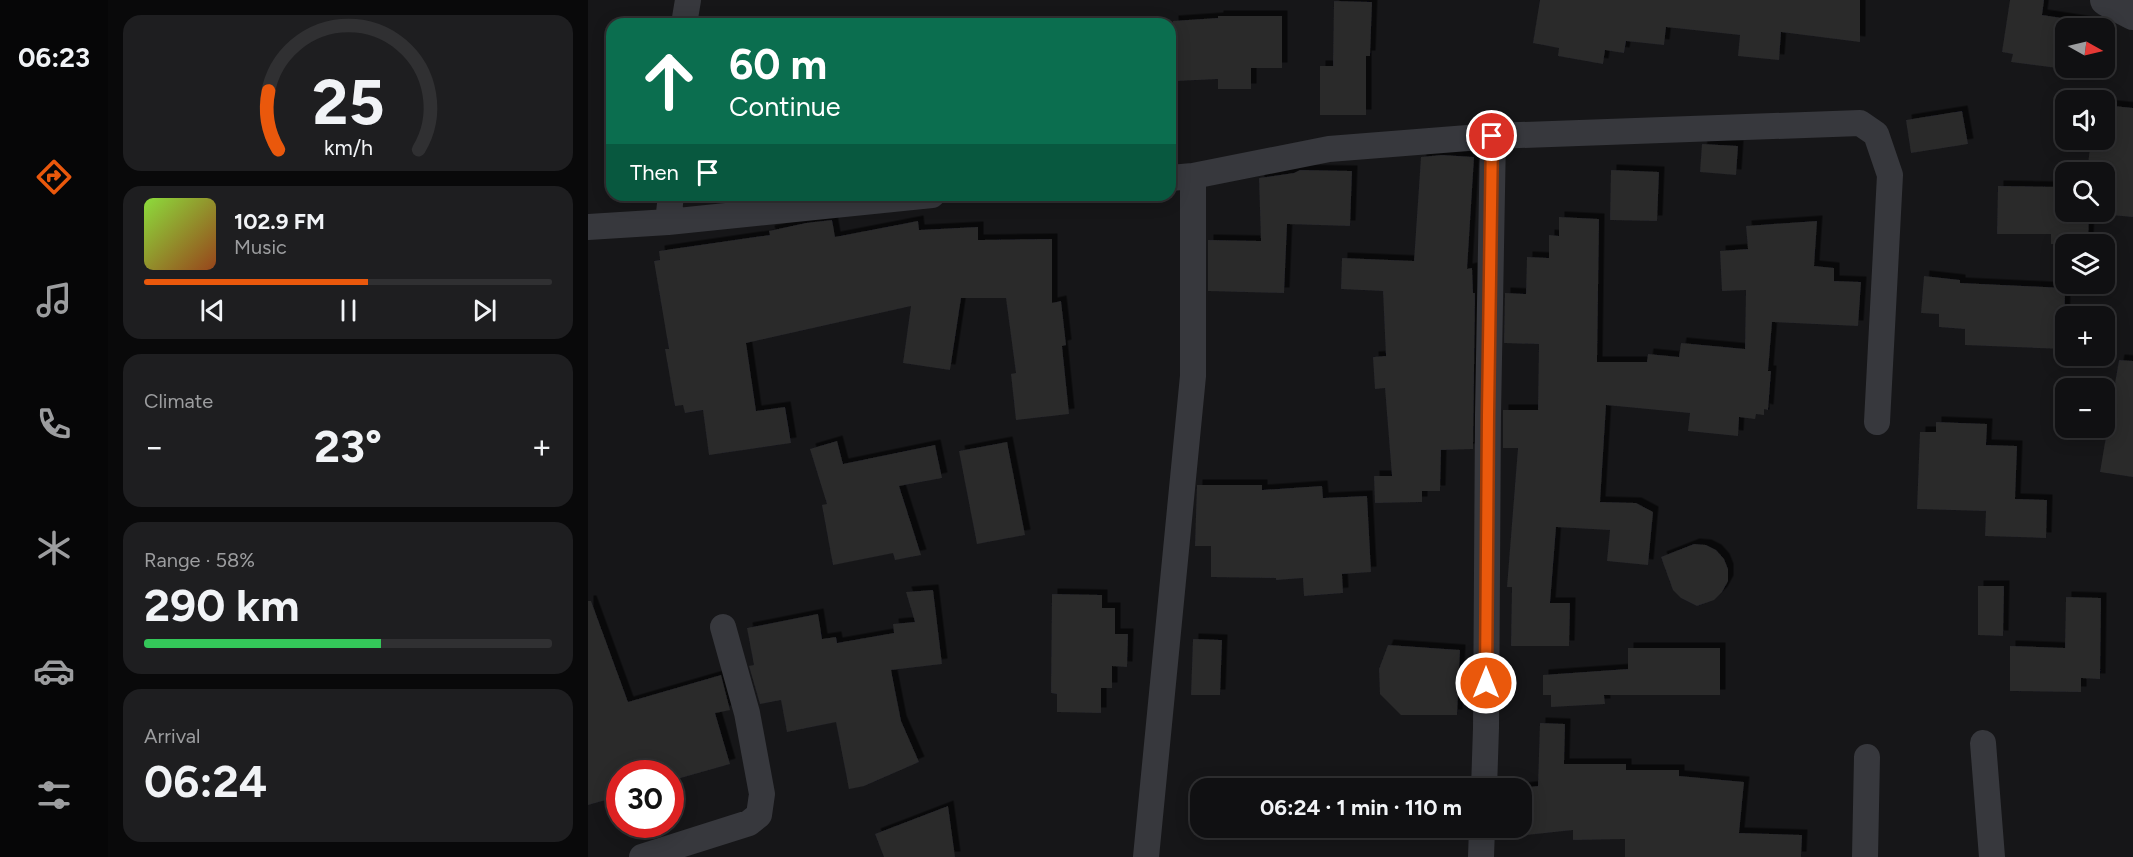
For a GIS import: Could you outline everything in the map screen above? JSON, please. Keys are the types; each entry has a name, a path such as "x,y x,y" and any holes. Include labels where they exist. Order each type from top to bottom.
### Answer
{"street":[{"path":"685,18 688,0"},
{"path":"2106,0 2133,14"},
{"path":"1146,857 1193,376 1181,177 1329,150 1492,136 1860,123 1876,134 1890,175 1878,422"},
{"path":"1484,778 1492,136"},
{"path":"668,222 670,201"},
{"path":"588,227 668,222 873,201"},
{"path":"642,857 749,823 759,815 762,794 747,713 723,627"},
{"path":"1983,743 1992,857"},
{"path":"1865,857 1867,757"},
{"path":"1481,857 1482,838"}],"building":[{"path":"1540,0 1860,0 1860,42 1781,32 1779,60 1738,56 1740,35 1666,27 1664,45 1626,41 1624,53 1605,50 1603,64 1558,56 1559,48 1533,43"},
{"path":"2010,0 2044,0 2042,15 2062,18 2055,18 2055,68 2011,62 2013,54 2002,52"},
{"path":"1334,1 1372,2 1370,56 1366,56 1366,115 1320,115 1320,66 1333,66"},
{"path":"1218,16 1282,16 1282,68 1251,68 1251,89 1218,89 1218,79 1176,81 1176,21 1218,18"},
{"path":"2115,106 2133,108 2133,217 2115,215 2115,162 2088,162 2090,150 2115,150"},
{"path":"1962,111 1968,144 1911,153 1906,120"},
{"path":"1702,144 1738,146 1736,175 1700,172"},
{"path":"1442,155 1474,157 1467,269 1472,268 1473,293 1475,293 1473,449 1441,450 1440,491 1422,491 1422,502 1375,503 1374,476 1392,476 1385,388 1375,389 1373,357 1386,356 1383,291 1341,289 1342,258 1414,261 1421,157"},
{"path":"1300,170 1352,171 1350,226 1287,224 1284,293 1208,291 1208,240 1261,241 1259,178"},
{"path":"1611,170 1659,172 1657,221 1610,220"},
{"path":"1998,186 2055,187 2055,222 2089,222 2088,234 2055,234 2055,244 2051,244 2051,234 1997,234"},
{"path":"1559,217 1599,219 1597,362 1647,362 1648,354 1679,357 1681,343 1745,349 1746,290 1722,291 1720,251 1748,249 1746,226 1817,221 1814,266 1834,268 1834,281 1861,282 1858,326 1772,322 1768,410 1764,409 1764,415 1756,414 1755,419 1739,417 1738,436 1688,431 1690,413 1606,405 1600,502 1636,503 1653,512 1648,565 1607,561 1610,530 1556,527 1550,603 1570,603 1569,646 1511,646 1512,587 1507,587 1518,448 1503,448 1503,410 1538,410 1539,344 1504,343 1505,293 1526,294 1527,257 1549,258 1549,235 1559,236"},
{"path":"832,220 835,237 918,221 919,230 978,227 978,240 1052,239 1052,303 1061,301 1066,345 1062,346 1069,414 1016,420 1011,374 1016,373 1006,298 961,298 950,370 903,363 911,306 746,343 756,411 785,407 791,443 709,455 703,410 685,413 683,405 675,406 665,349 669,349 654,261 660,260 659,251 770,235 769,231"},
{"path":"1924,276 1960,280 1960,283 2055,288 2055,294 2065,294 2065,306 2055,306 2055,349 1965,345 1965,329 1939,327 1939,314 1921,313"},
{"path":"2119,360 2133,361 2133,477 2100,472 2106,438 2115,438 2115,384"},
{"path":"1936,422 1987,424 1986,445 2017,446 2015,499 2047,500 2046,538 1985,536 1986,511 1917,509 1920,432 1936,432"},
{"path":"837,441 843,464 935,445 942,478 899,486 921,555 895,560 893,553 833,565 822,505 827,504 810,449"},
{"path":"1007,442 1025,535 977,544 959,451"},
{"path":"1197,485 1262,485 1262,490 1322,486 1323,498 1367,496 1371,572 1342,574 1343,593 1304,596 1303,578 1276,580 1276,578 1211,577 1211,546 1195,546"},
{"path":"1694,544 1706,545 1716,550 1724,559 1728,569 1728,581 1722,592 1714,600 1697,606 1681,598 1673,590 1661,557"},
{"path":"1978,586 2004,586 2003,636 1978,635"},
{"path":"933,590 942,664 891,670 901,721 919,762 864,786 849,789 836,722 787,732 781,700 760,704 749,666 754,665 747,628 818,614 822,639 836,637 837,643 894,633 893,624 915,622 906,592"},
{"path":"1052,594 1102,595 1102,608 1115,608 1115,634 1128,634 1127,667 1112,666 1112,688 1101,688 1101,713 1057,712 1057,694 1051,693"},
{"path":"2066,597 2101,598 2100,679 2081,678 2081,692 2010,691 2010,646 2065,648"},
{"path":"588,601 591,601 628,702 721,675 730,710 715,713 730,764 684,777 684,760 606,760 606,800 588,805"},
{"path":"1193,639 1222,640 1220,695 1191,695"},
{"path":"1388,645 1460,650 1457,715 1401,715 1380,694 1379,669"},
{"path":"1628,648 1720,648 1720,695 1604,695 1605,704 1551,707 1551,695 1543,695 1543,675 1628,669"},
{"path":"1540,723 1565,724 1564,764 1626,764 1626,770 1679,770 1679,776 1744,782 1739,833 1802,835 1801,857 1625,857 1625,839 1573,840 1573,830 1532,834 1532,787 1538,786"},
{"path":"948,806 955,857 884,857 875,834"}],"route":[{"path":"1486,683 1492,136"}]}
